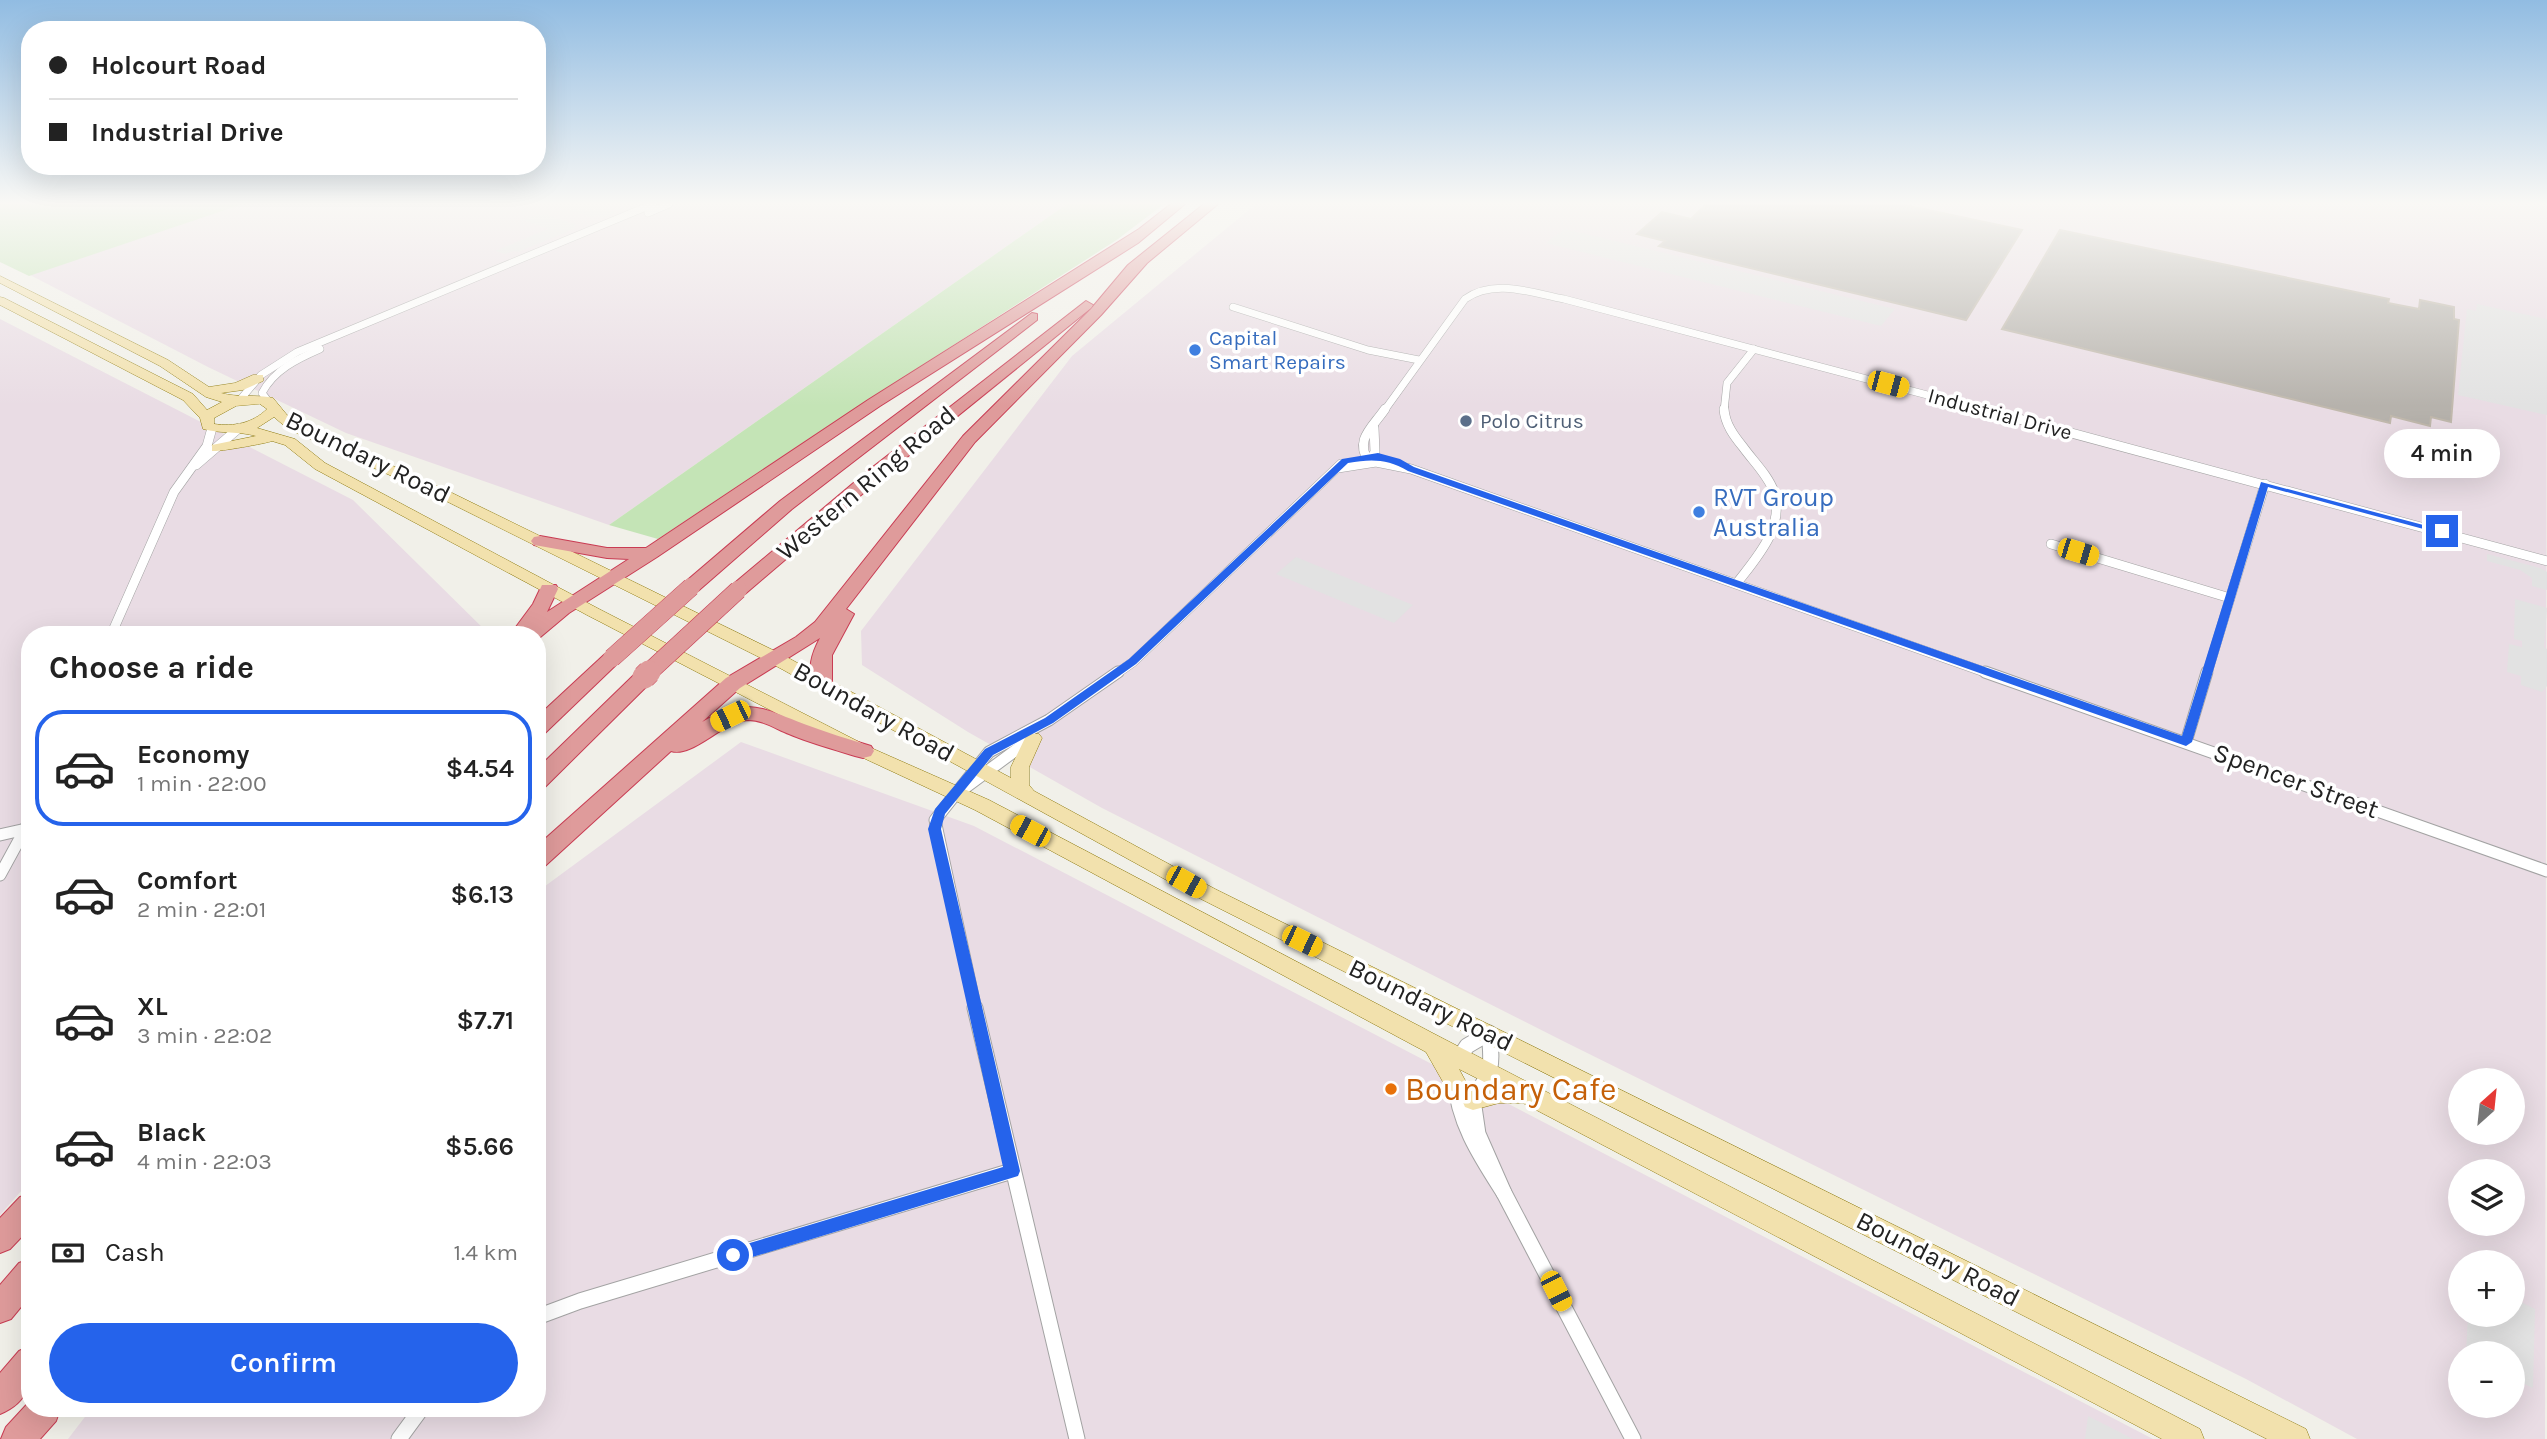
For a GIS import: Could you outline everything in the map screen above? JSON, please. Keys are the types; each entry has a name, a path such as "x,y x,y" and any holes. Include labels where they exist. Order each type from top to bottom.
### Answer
{"highway":[{"path":"543,626 574,602 651,554 874,403 1081,271"},
{"name":"Western Ring Road","path":"546,720 691,587 786,505 1092,271"},
{"name":"Western Ring Road","path":"546,773 738,590 864,482 1129,271"},
{"path":"546,852 733,683 772,657 803,641 822,626 968,439 1096,312 1133,271"},
{"path":"822,682 819,669 824,650 904,521"},
{"path":"540,541 607,553 651,554"},
{"path":"527,626 550,589"},
{"path":"629,779 688,739 739,714 768,716 796,729 863,751"},
{"path":"0,1240 21,1217"},
{"path":"0,1308 21,1284"},
{"path":"0,1398 21,1373"},
{"path":"18,1439 37,1417"}],"main road":[{"path":"0,279 164,363 205,390 238,401 271,405 260,421 240,428 209,422 188,397 0,300"},
{"path":"205,390 231,389 258,378"},
{"path":"209,422 215,410 238,401"},
{"name":"Boundary Road","path":"271,405 293,426 378,463 540,541 822,682 1208,894 2296,1439"},
{"name":"Boundary Road","path":"240,428 290,442 320,466 574,602 863,751 957,793 1458,1058 2190,1439"},
{"path":"217,448 248,440 290,442"},
{"path":"1028,796 1020,787 1020,770 1033,737"},
{"path":"1434,1045 1455,1082"},
{"path":"1473,1100 1499,1093 1527,1094"}],"street":[{"path":"271,405 264,397 263,389 279,373 298,360 497,271"},
{"path":"238,401 258,378 297,352 501,271"},
{"name":"Industrial Drive","path":"1369,458 1361,447 1362,441 1465,299 1477,290 1503,287 1564,299 2547,559"},
{"path":"1233,307 1368,350 1419,360"},
{"path":"1737,583 1763,552 1777,521 1777,508 1766,475 1735,437 1724,412 1726,384 1754,349"},
{"path":"115,626 174,492 207,446 209,422"},
{"path":"190,470 240,428"},
{"path":"1369,458 1375,452 1374,428"},
{"name":"Spencer Street","path":"981,770 989,752 1049,720 1109,680 1148,648 1338,468 1369,458 1411,469 1737,583 2547,870"},
{"path":"2186,742 2265,484"},
{"path":"2051,544 2230,598"},
{"name":"Spencer Street","path":"981,770 1033,737 1049,720"},
{"path":"981,770 939,812 935,829 1012,1171 1077,1439"},
{"path":"0,835 21,828"},
{"path":"0,875 21,838"},
{"path":"1504,1193 1474,1120 1473,1100 1490,1074 1492,1059 1489,1033 1467,1046 1458,1058 1455,1082 1457,1107 1464,1126 1504,1193 1633,1439"},
{"path":"546,1314 580,1301 1012,1171"},
{"path":"399,1439 415,1417"}],"shaded area":[{"path":"41,271 971,271 609,525 346,433 208,367 30,275"},
{"path":"1175,271 2547,271 2545,1439 2357,1439 2246,1379 1565,1042 1102,808 968,732 862,665 861,631 1072,356"},
{"path":"1660,271 1739,271 1895,309 1881,326"},
{"path":"2477,304 2547,319 2547,415 2458,395 2467,309 2476,311"},
{"path":"0,319 353,500 481,626 21,626 21,1191 0,1215"},
{"path":"2487,554 2547,572 2547,590 2532,586 2532,578 2520,570 2487,561"},
{"path":"1296,557 1413,605 1394,623 1276,574"},
{"path":"2515,599 2547,608 2544,647 2547,649 2547,686 2542,692 2521,685 2521,676 2507,672 2509,644 2522,647 2522,641 2514,639"},
{"path":"741,742 974,826 2153,1439 68,1439 85,1417 546,1417 546,885"},
{"path":"2525,1304 2535,1309 2533,1388 2525,1384 2525,1341 2467,1341 2467,1327 2525,1327"},
{"path":"2088,1416 2133,1439 2085,1439"}],"green space":[{"path":"19,271 43,271 29,276"},
{"path":"971,271 1068,271 658,539 609,525"}],"building":[{"path":"1763,271 1996,271 1966,320"},
{"path":"2036,271 2256,271 2389,299 2388,303 2419,309 2420,300 2454,307 2454,319 2459,320 2451,422 2431,417 2430,426 2391,416 2390,423 2002,329"}],"place":[{"name":"Capital Smart Repairs","path":"1195,350"},
{"name":"Polo Citrus","path":"1466,421"},
{"name":"RVT Group Australia","path":"1699,512"},
{"name":"Boundary Cafe","path":"1391,1089"}],"route":[{"path":"733,1255 1012,1171 935,820 989,752 1049,720 1133,662 1345,460 1367,456 1388,458 1411,469 2186,742 2265,484 2442,531"}]}
